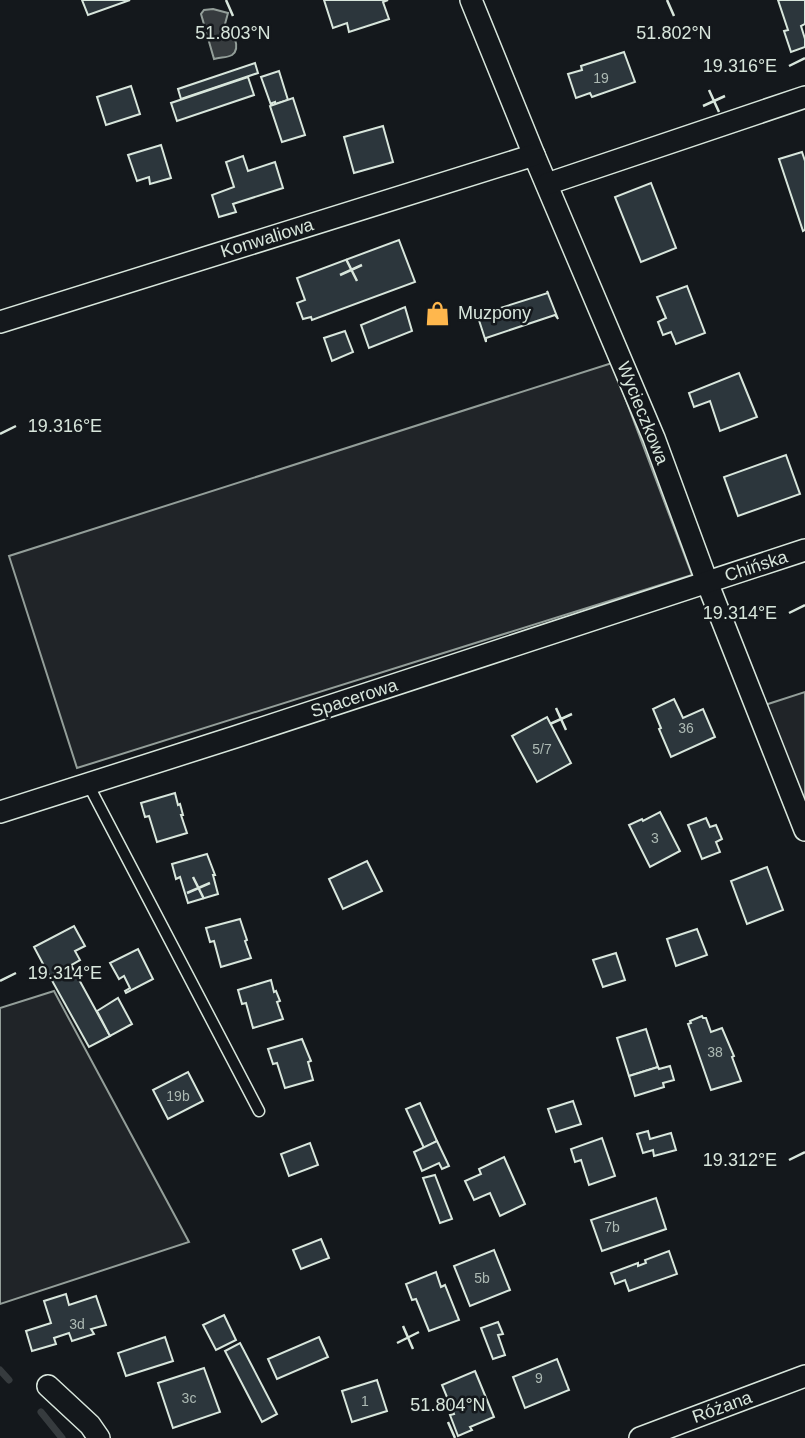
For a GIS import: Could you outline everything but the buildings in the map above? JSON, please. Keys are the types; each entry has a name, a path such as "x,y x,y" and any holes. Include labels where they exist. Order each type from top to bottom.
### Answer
{"street":[{"name":"Wycieczkowa","path":"471,0 654,438 805,830"},
{"path":"547,184 805,97"},
{"name":"Konwaliowa","path":"0,322 534,155"},
{"name":"Chińska","path":"708,582 805,550"},
{"name":"Spacerowa","path":"0,812 708,582"},
{"name":"Różana","path":"640,1438 805,1377"},
{"path":"48,1386 90,1424 99,1438"}],"lane":[{"path":"88,784 259,1111"}],"shaded area":[{"path":"213,9 228,13 225,24 233,34 236,48 228,57 214,59 201,14 204,10"},
{"path":"612,363 692,575 77,768 9,556"},
{"path":"805,692 805,812 765,705"},
{"path":"54,991 189,1242 0,1304 0,1008"}],"waterway":[{"path":"0,1370 9,1380"},
{"path":"41,1412 62,1438"}],"place":[{"name":"Muzpony","path":"438,313"}]}
